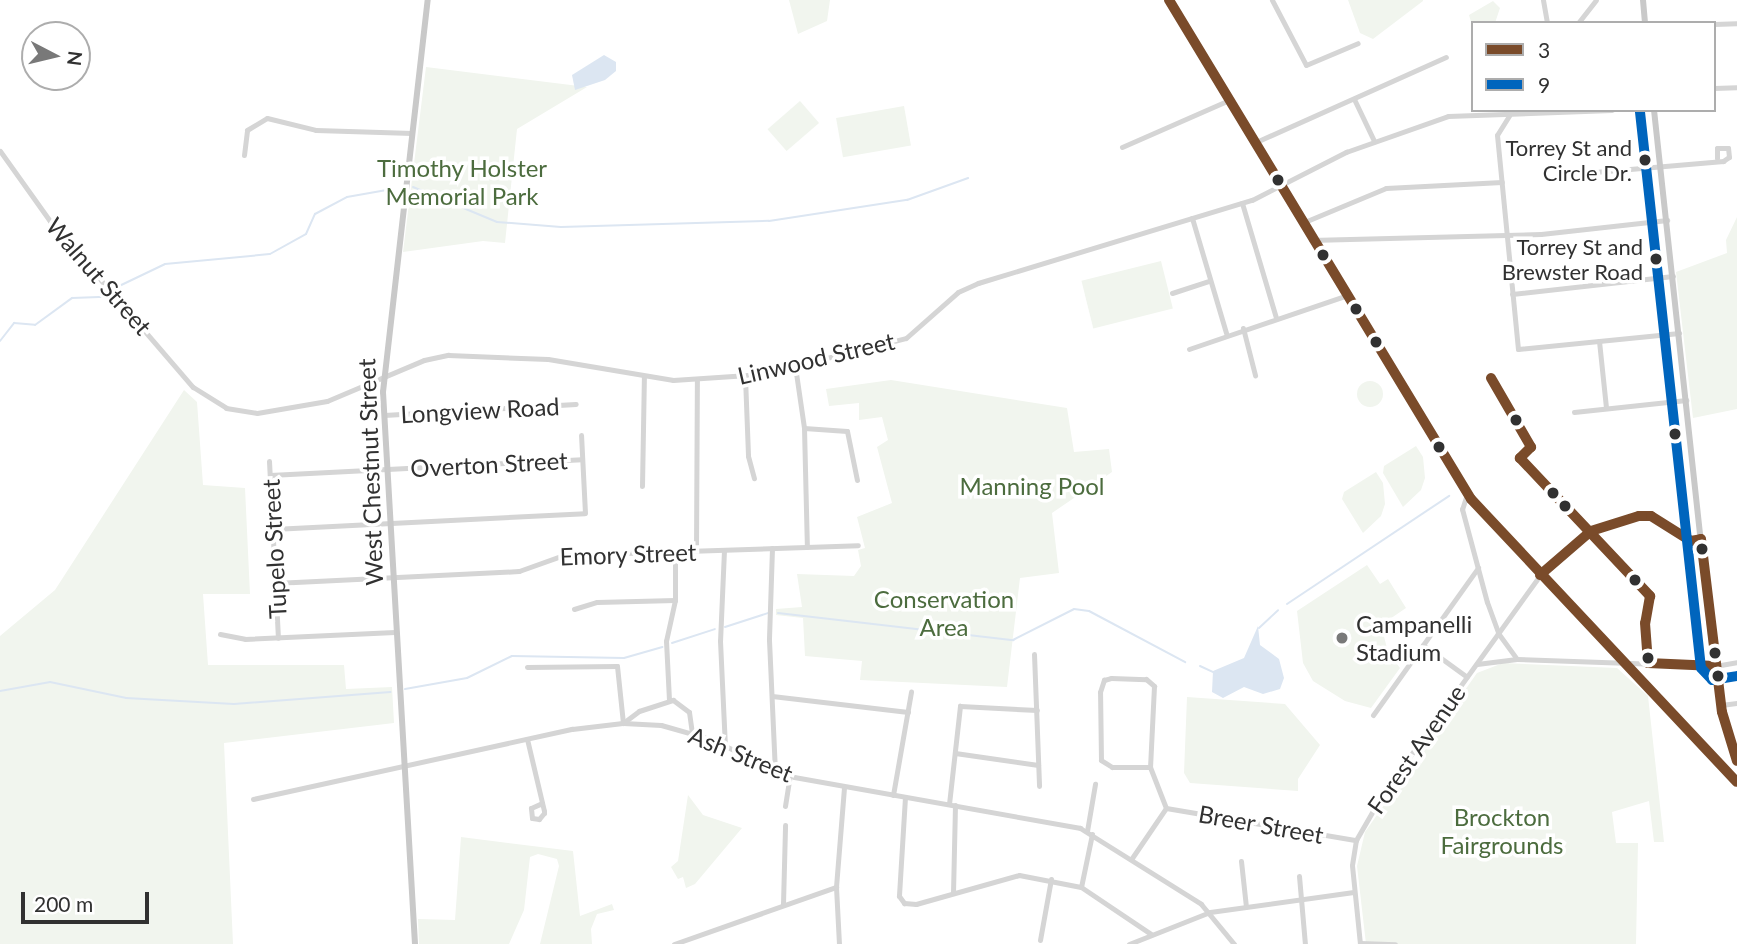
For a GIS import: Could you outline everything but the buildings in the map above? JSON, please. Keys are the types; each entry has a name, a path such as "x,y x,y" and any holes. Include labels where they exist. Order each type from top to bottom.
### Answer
{"main road":[{"name":"West Chestnut Street","path":"415,944 403,770 384,379 428,0"},
{"path":"1170,0 1281,184 1311,240 1467,494 1540,575 1737,782"},
{"path":"1643,0 1645,21"},
{"path":"1654,112 1715,666 1721,705 1737,761"}],"street":[{"path":"1272,0 1306,65 1358,43"},
{"path":"1543,0 1547,21"},
{"path":"1580,21 1596,0"},
{"path":"1716,24 1737,23"},
{"path":"1256,142 1446,57"},
{"path":"1716,88 1737,87"},
{"path":"1354,99 1374,141"},
{"path":"1122,147 1229,100"},
{"name":"Linwood Street","path":"203,397 238,412 263,413 327,401 428,358 448,355 548,359 645,376 697,380 745,377 795,366 910,336 958,292 1001,274 1242,204 1374,141 1459,113 1485,112"},
{"path":"1510,112 1498,131 1505,235 1518,349 1679,333"},
{"path":"244,155 247,130 267,118 316,130 412,133"},
{"name":"Walnut Street","path":"0,151 50,221 203,397"},
{"path":"1583,173 1717,158"},
{"path":"1302,223 1390,187 1502,182"},
{"path":"1242,204 1276,318"},
{"path":"1192,218 1226,334"},
{"path":"1311,240 1505,235 1667,220"},
{"path":"1512,294 1673,276"},
{"path":"1172,293 1209,281"},
{"path":"1189,349 1243,328 1345,296"},
{"path":"1243,328 1255,375"},
{"path":"1599,341 1606,408"},
{"path":"795,366 804,428 807,547"},
{"path":"642,486 645,376"},
{"path":"745,377 748,456 754,478"},
{"path":"696,551 697,380"},
{"path":"1574,412 1686,400"},
{"name":"Longview Road","path":"384,415 576,404"},
{"path":"804,428 847,431 857,480"},
{"path":"272,529 585,513 581,435"},
{"name":"Overton Street","path":"270,475 582,459"},
{"name":"Tupelo Street","path":"269,461 278,638"},
{"path":"1467,494 1462,509 1478,568 1498,633 1517,659"},
{"name":"Emory Street","path":"275,583 523,570 558,555 858,545"},
{"path":"772,548 775,771"},
{"path":"724,550 720,640 725,746"},
{"path":"669,699 666,641 675,600 674,552"},
{"path":"1373,715 1478,568"},
{"name":"Forest Avenue","path":"1360,944 1354,892 1356,840 1382,795 1540,575"},
{"path":"574,609 597,602 675,600"},
{"path":"220,634 239,639 396,632"},
{"path":"1423,645 1467,677"},
{"path":"1034,654 1039,786"},
{"path":"1477,664 1517,659 1715,666 1737,663"},
{"path":"527,667 617,666 623,723"},
{"path":"1132,858 1166,808 1150,767 1153,684 1139,678 1104,680 1099,741 1102,762 1112,766 1150,767"},
{"path":"893,795 911,692"},
{"path":"772,696 908,712"},
{"path":"623,723 639,711 669,699 686,708 692,733"},
{"path":"1721,705 1737,703"},
{"path":"953,893 952,805 960,706 1037,710"},
{"name":"Ash Street","path":"253,799 403,770 527,739 623,723 692,733 790,776 1090,832 1210,912 1234,944"},
{"path":"527,739 542,803"},
{"path":"955,753 1038,765"},
{"path":"785,806 790,776"},
{"path":"1081,887 1096,785"},
{"path":"838,944 836,887 844,787"},
{"path":"905,797 899,897 904,903 953,893 1015,875 1051,879 1081,887 1151,934"},
{"name":"Breer Street","path":"1166,808 1356,840"},
{"path":"783,904 785,825"},
{"path":"1241,862 1247,907"},
{"path":"1299,876 1305,944"},
{"path":"1040,940 1051,879"},
{"path":"674,944 836,887"},
{"path":"1129,944 1210,912 1354,892"},
{"path":"1360,944 1395,944"}],"green space":[{"path":"789,0 830,0 827,21 798,34"},
{"path":"1348,0 1423,1 1373,39 1360,33"},
{"path":"1493,1 1500,8 1496,21 1471,22 1469,15"},
{"name":"Timothy Holster Memorial Park","path":"426,67 587,87 517,129 505,243 483,241 403,252"},
{"path":"800,101 819,123 787,151 768,129"},
{"path":"904,106 911,145 843,157 836,118"},
{"path":"1737,217 1737,409 1693,418 1676,272 1727,253 1726,240"},
{"path":"1161,261 1173,309 1093,328 1081,281"},
{"path":"891,380 1067,408 1074,452 1109,449 1112,472 1052,513 1059,573 1020,578 1007,687 860,680 862,661 805,656 803,618 776,615 776,609 802,607 797,574 854,576 861,566 858,550 865,548 857,517 892,503 877,447 888,440 882,417 859,420 859,403 829,406 826,389"},
{"path":"1370,381 1379,385 1383,394 1379,403 1370,407 1361,403 1357,394 1361,385"},
{"path":"184,390 197,402 203,485 245,488 250,594 203,594 208,665 344,665 346,689 392,687 394,723 224,743 233,944 0,944 0,636 55,590"},
{"path":"1416,446 1423,457 1425,478 1421,490 1403,507 1383,473 1384,466"},
{"path":"1376,472 1383,483 1385,504 1381,516 1363,533 1342,499 1344,492"},
{"name":"Campanelli Stadium","path":"1367,565 1380,584 1388,579 1406,608 1381,625 1388,652 1400,668 1371,708 1345,701 1313,681 1303,663 1297,611"},
{"name":"Brockton Fairgrounds","path":"1503,663 1617,668 1648,696 1664,842 1654,842 1649,801 1612,812 1616,843 1638,843 1636,944 1366,944 1357,866 1365,832 1477,673"},
{"path":"1187,697 1285,704 1320,745 1298,779 1298,791 1190,783 1184,773"},
{"path":"688,795 703,815 742,828 695,884 686,888 683,877 678,879 671,867 678,861"},
{"path":"461,837 573,851 580,916 612,904 614,910 597,914 591,929 592,944 540,944 559,866 557,859 538,854 530,857 524,910 509,944 419,944 418,919 455,920"}],"shaded area":[{"path":"604,55 616,62 616,71 605,80 575,90 572,75"},
{"path":"1258,626 1260,645 1279,659 1284,678 1280,689 1263,694 1244,687 1223,698 1212,692 1213,671 1244,658"}],"waterway":[{"path":"413,187 497,222 561,227 769,221 907,200 968,178"},
{"path":"115,288 165,264 270,254 306,234 315,214 347,197 392,189"},
{"path":"0,341 14,323 35,325 72,298 106,297"},
{"path":"1287,604 1449,496"},
{"path":"778,613 1013,640 1074,609 1089,611 1185,662"},
{"path":"1259,628 1278,610"},
{"path":"725,627 768,613"},
{"path":"672,643 715,629"},
{"path":"405,689 467,678 512,656 624,658 662,647"},
{"path":"1200,666 1213,672"},
{"path":"0,691 50,682 126,698 234,704 391,692"}],"transit line":[{"name":"3","path":"1169,0 1471,499 1737,782"},
{"name":"9","path":"1640,112 1701,668 1712,680 1737,676"},
{"name":"3","path":"1491,378 1531,447 1520,458 1650,596 1645,623 1648,663 1715,666"},
{"name":"3","path":"1540,575 1591,531 1639,516 1651,516 1691,541 1701,539 1722,712 1737,761"}],"place":[{"name":"Torrey St and Circle Dr.","path":"1645,160"},
{"name":"Torrey St and Brewster Road","path":"1656,259"},
{"name":"Campanelli Stadium","path":"1342,638"}],"park label":[{"name":"Manning Pool","path":"1032,486"},
{"name":"Conservation Area","path":"944,613"}]}
